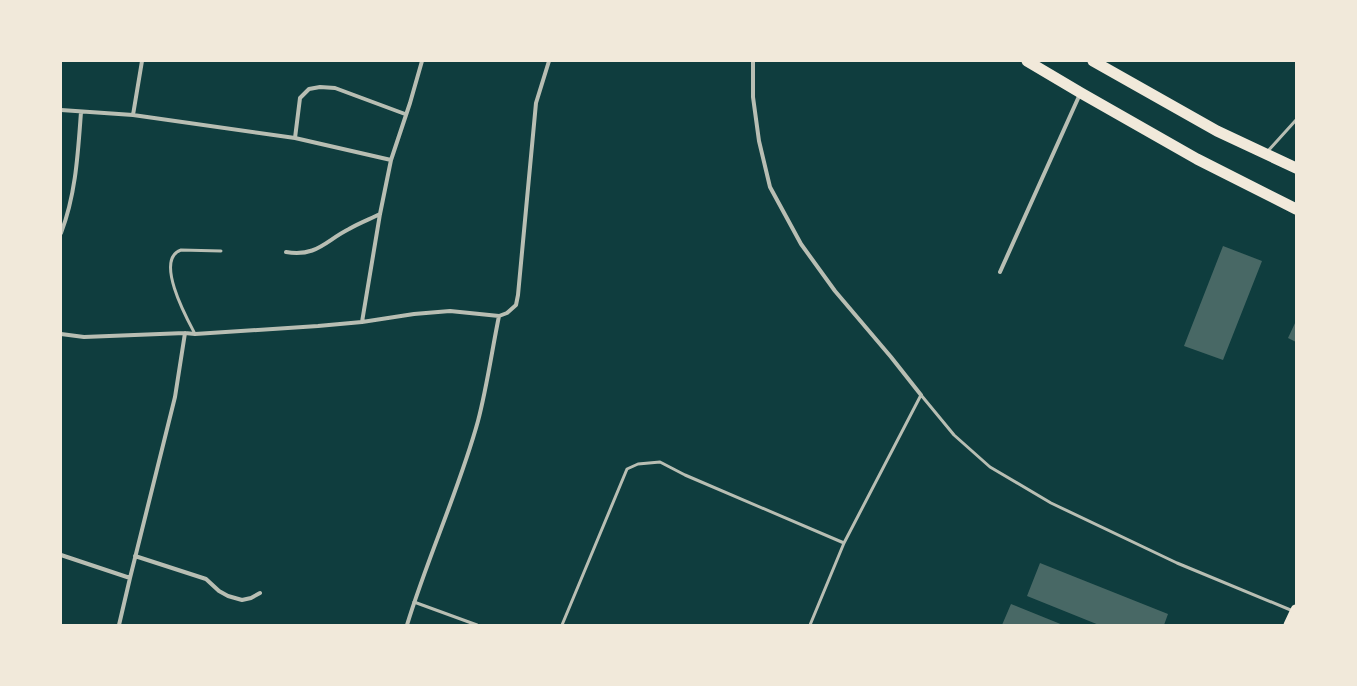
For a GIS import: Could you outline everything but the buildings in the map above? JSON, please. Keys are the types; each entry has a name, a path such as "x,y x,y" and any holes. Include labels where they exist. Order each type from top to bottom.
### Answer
{"highway":[{"path":"1027,61 1080,93 1197,159 1296,209"},
{"path":"1093,61 1217,131 1296,168"},
{"path":"1289,625 1296,611"}],"street":[{"path":"133,115 142,61"},
{"path":"362,322 380,214 391,160 422,61"},
{"path":"61,334 84,337 185,333 195,334 362,322 414,314 450,311 498,316 507,313 516,305 518,295 536,103 549,61"},
{"path":"753,61 753,97 759,142 770,187 801,244 835,291 921,395"},
{"path":"294,138 300,98 309,89 320,87 335,88 405,114"},
{"path":"1000,272 1080,93"},
{"path":"61,110 133,115 294,138 391,160"},
{"path":"61,232 77,170 81,112"},
{"path":"286,252 296,254 317,249 348,229 380,214"},
{"path":"407,625 414,602 458,485 478,420 498,316"},
{"path":"119,625 175,396 185,333"},
{"path":"61,555 130,578"},
{"path":"135,556 206,579 228,596 242,600 251,598 260,592"}],"lane":[{"path":"1265,154 1296,120"},
{"path":"195,334 180,306 172,283 171,263 173,256 176,252 181,250 221,251"},
{"path":"810,625 844,543 921,395 954,435 990,467 1051,503 1177,563 1296,611"},
{"path":"562,625 627,469 638,464 660,462 844,543"},
{"path":"414,602 477,625"}]}
